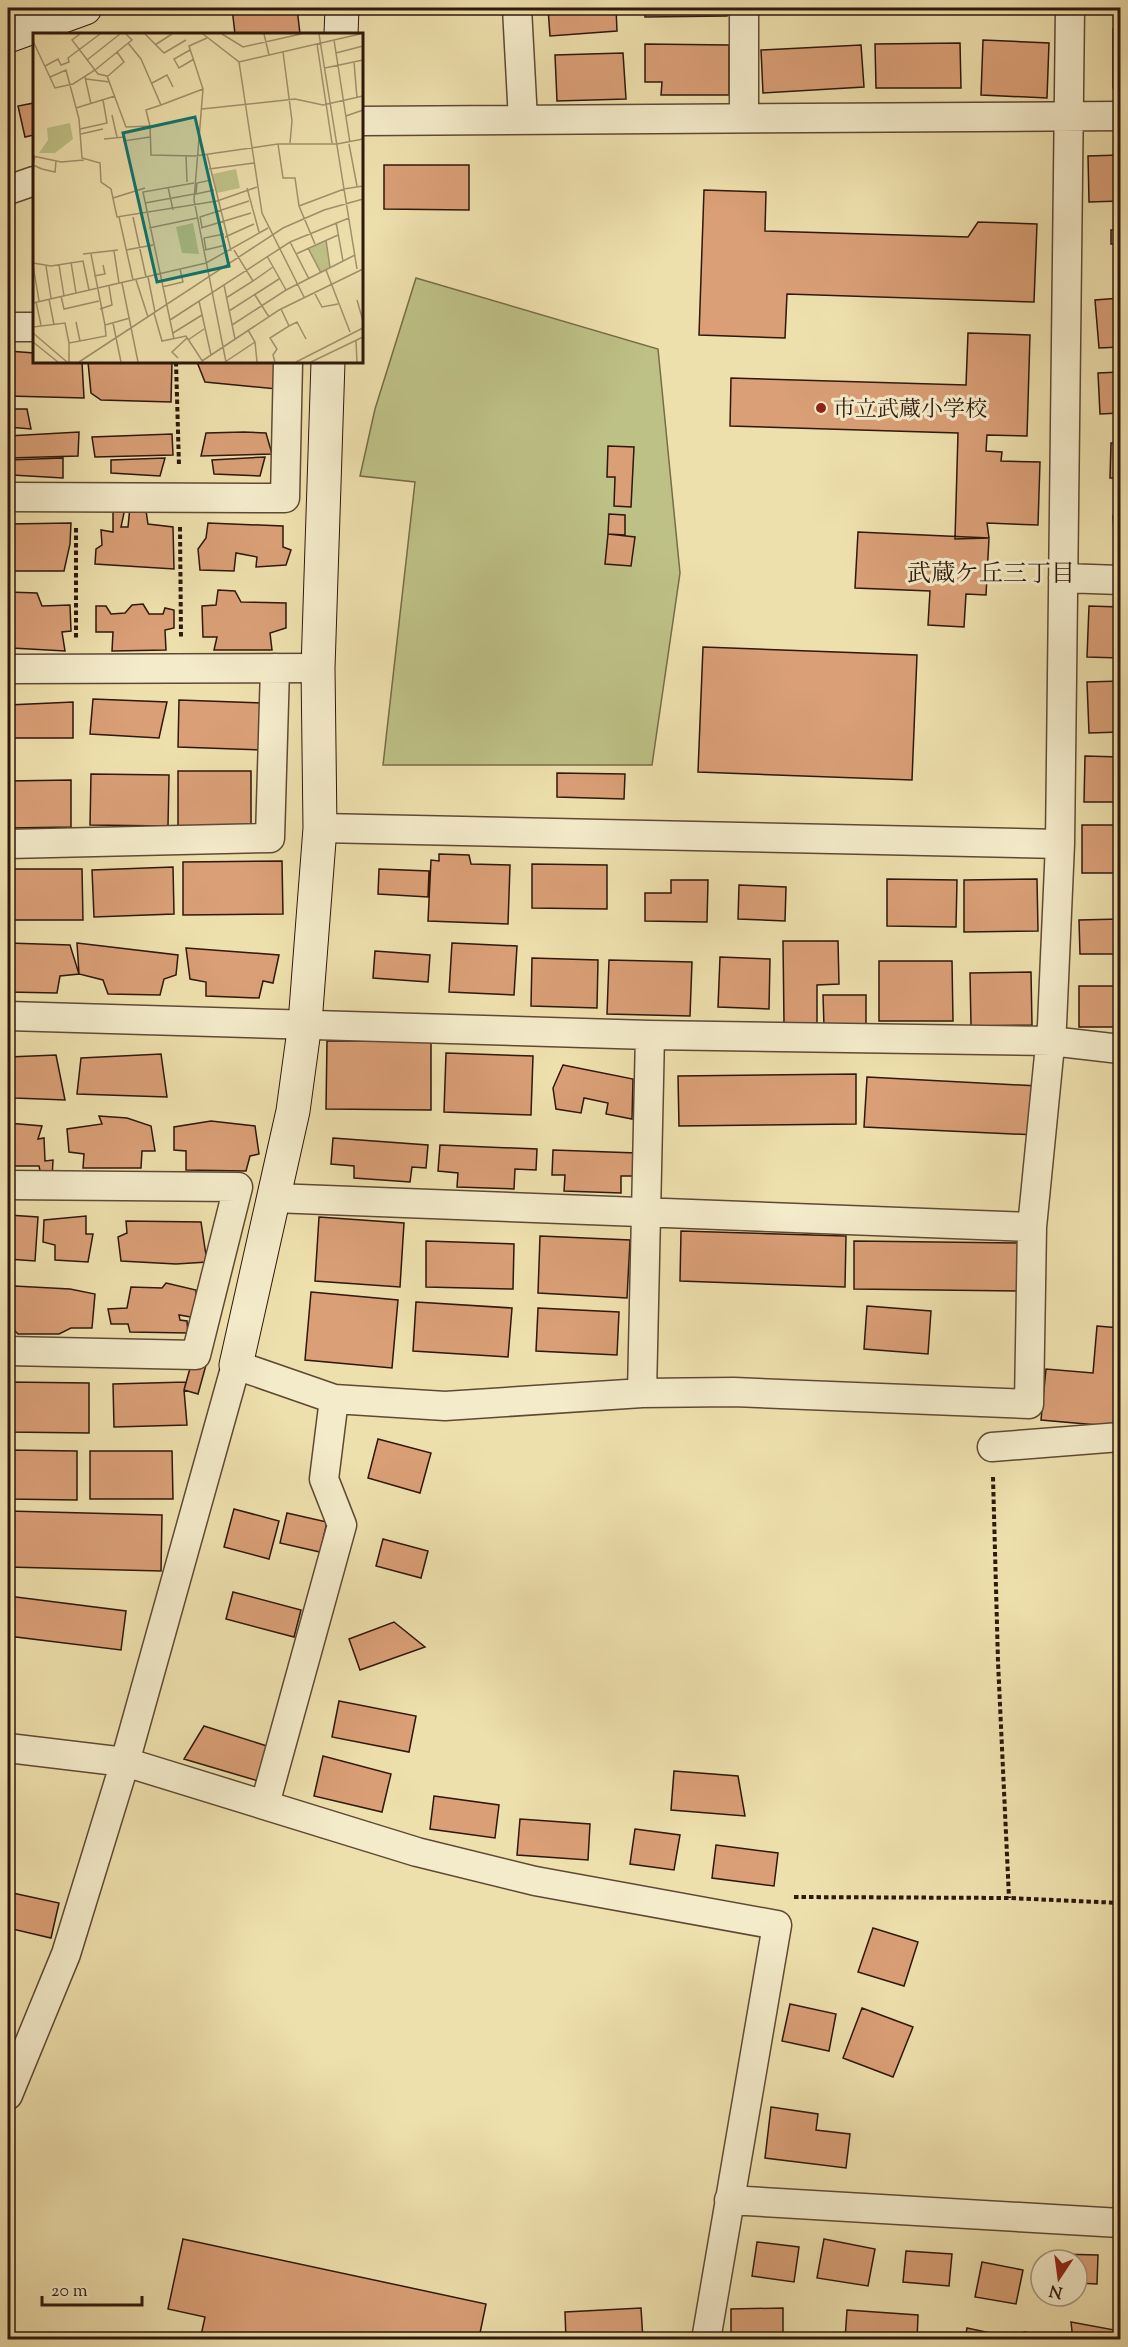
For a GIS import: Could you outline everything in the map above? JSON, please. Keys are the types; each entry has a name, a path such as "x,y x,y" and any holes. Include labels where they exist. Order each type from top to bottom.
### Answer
{"street":[{"path":"8,36 85,8"},
{"path":"341,33 342,8"},
{"path":"517,8 523,120"},
{"path":"744,8 744,118"},
{"path":"236,1365 334,1399 445,1406 642,1393 734,1392 1029,1404 1032,1227 1051,1041 1060,844 1070,8"},
{"path":"363,121 1120,116"},
{"path":"8,190 33,182"},
{"path":"8,327 33,327"},
{"path":"8,497 285,498 288,363"},
{"path":"8,2095 66,1954 125,1762 236,1365 293,1111 305,1023 320,828 318,669 328,363"},
{"path":"1063,578 1120,580"},
{"path":"8,844 270,838 275,668"},
{"path":"8,669 318,669"},
{"path":"320,828 1060,844"},
{"path":"8,1016 650,1035 1051,1041 1120,1049"},
{"path":"642,1393 650,1035"},
{"path":"8,1185 238,1187 196,1355 8,1351"},
{"path":"273,1198 1032,1227"},
{"path":"265,1804 342,1525 324,1479 334,1399"},
{"path":"992,1447 1120,1437"},
{"path":"8,1748 125,1762 417,1852 535,1881 777,1925 706,2340"},
{"path":"729,2199 1120,2223"}],"path":[{"path":"76,497 76,668"},
{"path":"992,1447 997,1650 1009,1898"},
{"path":"777,1925 792,1897 1009,1898 1120,1903"}],"green space":[{"path":"416,278 658,349 680,573 652,765 383,765 415,482 360,476 375,409"}],"building":[{"path":"232,8 297,8 300,33 235,33"},
{"path":"548,8 616,8 617,31 550,36"},
{"path":"645,8 727,8 727,16 645,17"},
{"path":"777,8 865,8 777,13"},
{"path":"1113,29 1120,29 1120,88 1113,88"},
{"path":"983,40 1049,43 1047,98 981,95"},
{"path":"960,43 961,88 876,88 875,44"},
{"path":"645,44 729,45 729,95 661,95 662,82 645,82"},
{"path":"861,45 864,87 763,93 761,50"},
{"path":"623,53 626,99 557,101 555,55"},
{"path":"33,103 33,135 25,137 18,106"},
{"path":"1120,155 1120,201 1089,202 1088,156"},
{"path":"384,165 469,165 469,210 384,209"},
{"path":"704,190 766,192 765,231 968,237 978,222 1037,224 1034,302 787,294 785,338 699,335"},
{"path":"1111,230 1120,230 1120,244 1111,244"},
{"path":"1120,298 1120,347 1099,348 1095,300"},
{"path":"968,333 1030,335 1027,436 987,435 986,451 1002,452 1001,461 1040,462 1038,525 987,523 989,538 955,539 958,433 730,426 731,378 966,385"},
{"path":"8,351 33,353 33,363 82,363 84,398 8,396"},
{"path":"88,363 172,363 171,402 101,400 91,393"},
{"path":"197,363 278,363 277,389 205,382"},
{"path":"1120,372 1120,413 1100,414 1098,373"},
{"path":"8,409 27,409 31,429 8,427"},
{"path":"79,432 78,456 8,458 8,436"},
{"path":"206,433 266,433 272,454 201,456"},
{"path":"172,434 173,455 95,457 92,437"},
{"path":"1111,443 1120,443 1120,478 1110,478"},
{"path":"608,446 634,447 631,507 614,506 615,477 607,477"},
{"path":"265,457 260,476 214,474 212,460"},
{"path":"63,458 63,478 12,475 8,469 8,460"},
{"path":"165,458 160,476 111,473 111,460"},
{"path":"145,504 148,524 173,527 174,569 95,564 96,549 102,545 101,530 113,532 113,511 125,508 121,527 128,527 130,507"},
{"path":"609,514 625,515 625,535 608,534"},
{"path":"1120,515 1120,548 1115,548 1113,516"},
{"path":"71,523 70,544 64,571 8,571 8,524"},
{"path":"208,523 283,526 283,547 291,550 286,565 256,567 257,557 236,553 234,571 200,570 198,549 206,538"},
{"path":"858,532 989,538 986,595 966,594 964,627 928,625 930,591 855,588"},
{"path":"608,534 635,537 631,566 605,564"},
{"path":"218,590 235,591 241,602 286,603 286,628 270,633 272,650 214,650 217,637 203,637 202,606 216,605"},
{"path":"8,592 37,593 42,606 70,605 71,631 62,632 65,651 12,648 13,631 8,631"},
{"path":"143,604 149,614 163,614 165,608 174,610 174,628 165,630 166,650 112,651 113,632 96,632 96,606 106,606 111,614 125,613 132,605"},
{"path":"1089,606 1120,607 1120,658 1087,657"},
{"path":"703,647 917,655 912,780 698,772"},
{"path":"1120,681 1120,732 1089,733 1087,682"},
{"path":"93,699 167,702 159,738 90,734"},
{"path":"179,700 264,703 263,750 178,747"},
{"path":"73,702 73,738 8,738 8,705"},
{"path":"1085,756 1120,757 1120,802 1084,802"},
{"path":"178,771 251,771 251,826 178,827"},
{"path":"557,773 625,774 624,799 557,797"},
{"path":"91,774 169,775 168,826 90,825"},
{"path":"71,780 71,827 8,828 8,781"},
{"path":"1082,825 1120,825 1120,873 1082,873"},
{"path":"439,854 469,855 471,864 510,865 508,924 428,921 431,860 439,861"},
{"path":"282,861 283,914 183,915 183,862"},
{"path":"532,864 607,865 607,909 532,908"},
{"path":"173,867 174,914 94,917 92,870"},
{"path":"8,869 82,869 83,920 8,920"},
{"path":"379,869 429,871 428,897 378,894"},
{"path":"887,879 957,880 956,927 887,926"},
{"path":"1037,879 1038,931 964,932 964,880"},
{"path":"671,880 708,880 707,922 645,921 645,893 671,893"},
{"path":"739,885 786,887 785,921 738,919"},
{"path":"1120,919 1120,954 1080,954 1079,920"},
{"path":"783,941 838,941 839,984 817,985 817,1023 784,1023"},
{"path":"8,943 70,945 79,974 60,976 57,993 8,992"},
{"path":"77,943 178,955 176,975 164,979 160,995 108,994 103,980 79,974"},
{"path":"452,943 517,946 514,995 449,992"},
{"path":"186,948 279,955 273,983 263,981 259,998 206,996 206,982 190,979"},
{"path":"375,951 430,955 428,982 373,978"},
{"path":"720,957 770,959 769,1009 718,1007"},
{"path":"532,958 598,960 597,1008 531,1006"},
{"path":"609,960 692,962 690,1016 607,1014"},
{"path":"879,961 952,961 953,1021 879,1021"},
{"path":"1031,972 1032,1025 971,1026 970,973"},
{"path":"1079,986 1120,986 1120,1027 1079,1027"},
{"path":"823,995 866,995 866,1026 824,1027"},
{"path":"327,1041 431,1041 431,1110 326,1109"},
{"path":"446,1053 533,1056 531,1115 444,1112"},
{"path":"161,1054 167,1097 77,1094 81,1058"},
{"path":"56,1055 65,1100 15,1098 8,1087 8,1057"},
{"path":"563,1065 633,1079 632,1119 606,1114 608,1103 584,1098 581,1113 556,1109 553,1088"},
{"path":"856,1074 856,1124 679,1126 678,1076"},
{"path":"867,1077 1038,1086 1036,1135 864,1127"},
{"path":"99,1116 127,1118 151,1126 155,1151 142,1151 141,1168 83,1168 84,1154 69,1152 67,1129 102,1124"},
{"path":"211,1121 255,1126 259,1154 250,1156 246,1171 186,1170 186,1151 174,1150 174,1127"},
{"path":"8,1123 42,1126 38,1139 44,1138 45,1161 53,1160 52,1179 41,1176 39,1166 8,1166"},
{"path":"333,1138 428,1145 426,1168 412,1167 410,1182 354,1178 354,1166 331,1164"},
{"path":"440,1145 537,1149 536,1170 515,1169 514,1189 457,1187 458,1173 438,1171"},
{"path":"553,1150 637,1153 636,1176 621,1176 621,1193 564,1191 565,1175 552,1175"},
{"path":"8,1215 38,1217 35,1261 8,1259"},
{"path":"86,1216 86,1234 93,1234 88,1262 55,1260 55,1245 43,1242 44,1220"},
{"path":"319,1217 404,1223 400,1287 315,1281"},
{"path":"126,1221 201,1222 207,1262 176,1264 121,1261 118,1237 127,1233"},
{"path":"681,1231 846,1236 845,1287 680,1281"},
{"path":"540,1236 630,1240 627,1298 538,1293"},
{"path":"426,1241 514,1244 513,1289 426,1287"},
{"path":"854,1241 1025,1243 1024,1291 854,1289"},
{"path":"166,1283 196,1290 197,1318 179,1315 180,1320 187,1321 188,1333 130,1332 128,1324 111,1324 108,1309 127,1308 131,1287 162,1288"},
{"path":"14,1286 70,1289 95,1294 92,1328 71,1328 59,1334 18,1334 13,1329 8,1329 8,1291 14,1290"},
{"path":"311,1292 398,1300 392,1368 305,1360"},
{"path":"416,1302 512,1308 508,1357 413,1351"},
{"path":"867,1306 931,1311 928,1354 864,1349"},
{"path":"538,1308 619,1312 617,1355 536,1351"},
{"path":"1097,1326 1120,1328 1120,1427 1041,1420 1046,1369 1093,1373"},
{"path":"192,1361 206,1365 198,1394 184,1390"},
{"path":"8,1382 89,1383 89,1433 8,1432"},
{"path":"186,1382 184,1390 187,1425 114,1427 113,1384"},
{"path":"378,1439 431,1453 420,1493 368,1478"},
{"path":"8,1450 77,1451 77,1500 8,1499"},
{"path":"90,1451 172,1451 173,1499 90,1499"},
{"path":"234,1509 279,1521 269,1559 224,1547"},
{"path":"8,1511 162,1515 161,1571 8,1567"},
{"path":"287,1513 327,1522 320,1552 280,1543"},
{"path":"383,1539 428,1551 421,1578 376,1566"},
{"path":"233,1592 301,1610 294,1637 226,1619"},
{"path":"8,1596 126,1611 121,1650 8,1636"},
{"path":"394,1622 425,1647 360,1670 349,1639"},
{"path":"339,1701 416,1716 409,1752 332,1737"},
{"path":"204,1726 267,1746 265,1783 184,1759"},
{"path":"323,1756 391,1774 382,1812 314,1796"},
{"path":"674,1771 738,1776 745,1816 671,1810"},
{"path":"434,1796 499,1805 495,1838 430,1829"},
{"path":"520,1819 590,1824 588,1860 517,1855"},
{"path":"635,1829 680,1835 674,1870 630,1864"},
{"path":"716,1845 778,1853 774,1886 712,1878"},
{"path":"8,1892 59,1903 51,1938 8,1928"},
{"path":"873,1928 918,1942 904,1986 858,1972"},
{"path":"790,2004 836,2014 829,2051 782,2041"},
{"path":"862,2008 913,2027 893,2077 843,2058"},
{"path":"771,2107 818,2114 816,2130 850,2134 846,2168 765,2158"},
{"path":"183,2239 486,2304 479,2338 488,2340 200,2340 205,2317 168,2309"},
{"path":"824,2239 875,2249 868,2286 817,2278"},
{"path":"757,2242 799,2247 794,2282 752,2276"},
{"path":"906,2251 952,2254 949,2286 903,2282"},
{"path":"1089,2255 1098,2255 1097,2284 1089,2284"},
{"path":"982,2262 1023,2270 1016,2304 975,2297"},
{"path":"641,2308 643,2340 566,2340 565,2312"},
{"path":"783,2308 783,2340 731,2340 731,2309"},
{"path":"847,2310 918,2315 917,2340 845,2340"},
{"path":"1071,2322 1120,2331 1120,2340 1073,2340"},
{"path":"967,2328 1010,2337 1010,2340 965,2340"},
{"path":"1024,2332 1058,2338 1058,2340 1023,2340"}],"place":[{"name":"市立武蔵小学校","path":"821,408"}],"district":[{"name":"武蔵ケ丘三丁目","path":"991,573"}]}
